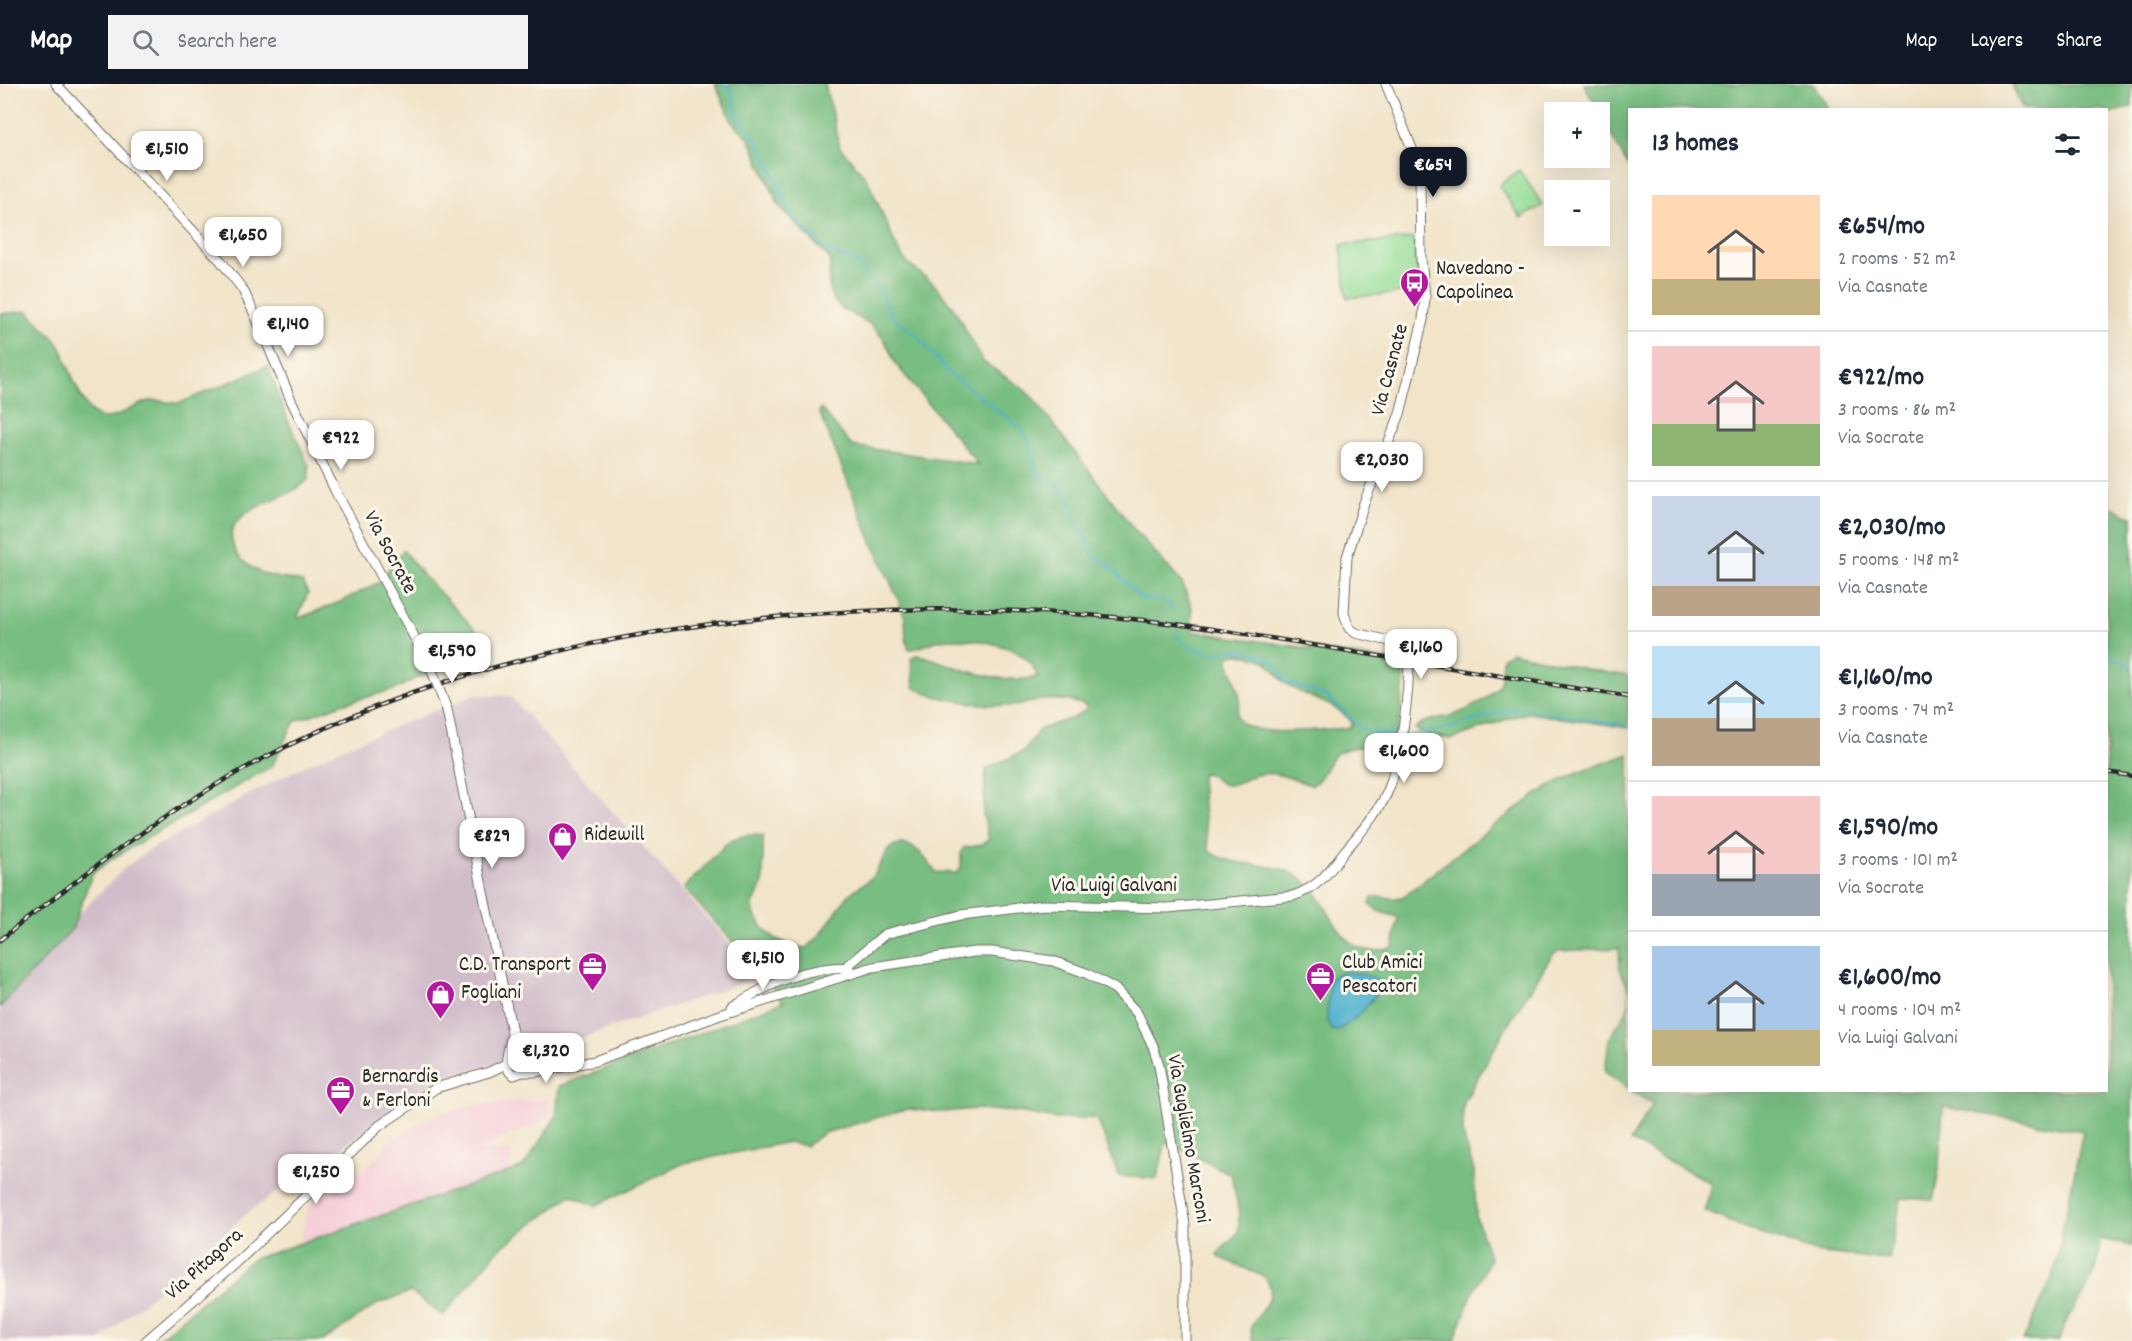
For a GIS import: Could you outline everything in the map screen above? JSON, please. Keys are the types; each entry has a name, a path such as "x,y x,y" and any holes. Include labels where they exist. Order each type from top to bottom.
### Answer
{"street":[{"name":"Via Socrate","path":"56,84 221,261 243,290 291,400 336,492 431,668 447,710 512,1032"},
{"name":"Via Casnate","path":"1386,84 1417,161 1420,180 1421,259 1425,296 1423,320 1400,414 1364,503 1347,557 1344,613 1349,628 1356,633 1402,644 1407,649 1409,667 1402,727"},
{"name":"Via Luigi Galvani","path":"846,967 885,934 961,915 1043,904 1168,908 1293,896 1307,892 1319,884 1366,826 1389,790 1402,727"},
{"name":"Via Guglielmo Marconi","path":"873,967 974,952 1013,954 1053,961 1086,973 1115,989 1128,1002 1145,1028 1159,1065 1180,1184 1186,1250 1185,1341"},
{"path":"720,1015 778,981 795,975 846,967 873,967"},
{"path":"512,1032 507,1064 514,1075 522,1072 535,1072 595,1060 720,1015 873,967"},
{"path":"795,975 798,979 797,990"},
{"path":"778,981 776,986 784,994"},
{"path":"512,1032 525,1065 522,1072"},
{"path":"507,1064 516,1056 566,1066"},
{"name":"Via Pitagora","path":"146,1341 236,1263 379,1126 436,1088 489,1072 507,1064"}],"shaded area":[{"path":"475,695 510,696 759,977 547,1050 442,1077 250,1211 99,1341 0,1341 0,992 125,868 146,852 283,776 350,745"},
{"path":"549,1099 549,1118 478,1150 513,1152 510,1171 300,1243 308,1207 325,1191 332,1192 367,1166 382,1152 386,1143 434,1115 464,1107"}],"green space":[{"path":"715,84 825,84 840,147 867,179 898,250 907,263 933,283 954,308 983,362 1021,387 1034,399 1133,528 1182,583 1192,608 1192,631 1406,663 1395,738 1339,752 1331,759 1317,782 1312,785 1268,773 1228,785 1203,773 1201,776 1203,808 1209,851 1230,861 1267,866 1291,873 1302,879 1313,890 1339,930 1349,941 1360,948 1375,951 1393,947 1398,917 1378,911 1370,904 1372,898 1404,896 1547,787 1578,772 1628,754 1628,989 1620,969 1619,948 1558,951 1552,955 1506,1028 1464,1102 1463,1135 1474,1171 1476,1217 1490,1259 1471,1297 1454,1341 1252,1341 1251,1327 1269,1299 1271,1288 1265,1277 1217,1256 1234,1238 1238,1229 1238,1205 1231,1174 1166,1142 1157,1179 1119,1176 1097,1118 1056,1119 1018,1112 976,1109 942,1112 907,1109 824,1133 806,1146 788,1142 684,1163 595,1206 571,1195 498,1250 443,1316 411,1292 379,1303 323,1341 156,1341 251,1260 523,1167 556,1117 559,1086 783,1002 764,976 684,888 726,844 744,836 763,836 763,883 753,905 754,914 764,929 774,938 795,947 806,948 818,937 850,894 872,877 891,847 901,844 913,847 936,872 956,873 961,868 963,848 981,845 989,839 983,815 986,769 1024,751 1039,730 1075,717 1087,709 1085,705 1070,701 1053,700 1010,706 975,703 946,699 922,692 914,687 911,659 916,655 994,677 1028,679 1037,677 1032,666 1023,657 1011,650 981,641 940,640 909,649 906,640 905,617 819,411 821,409 852,446 978,464 896,364 885,341 877,331 835,302 831,295 829,282 830,259 779,206 749,138 733,123","holes":["1239,654 1266,662 1293,689 1339,710 1353,724 1347,728 1289,732 1257,729 1245,725 1237,716 1239,695 1229,660 1230,655"]},
{"path":"1584,84 1813,84 1828,108 1628,108 1628,166 1610,133 1610,102 1594,102"},
{"path":"2011,84 2132,84 2132,107 2108,113 2108,108 2023,108"},
{"path":"1519,170 1543,205 1521,218 1499,186"},
{"path":"1414,238 1419,291 1347,298 1341,245"},
{"path":"28,311 60,346 83,400 95,415 101,418 119,415 149,401 180,403 268,366 286,416 309,466 309,478 300,486 247,513 237,521 232,532 233,545 241,558 262,573 302,582 308,593 299,618 340,602 378,583 403,550 423,575 493,648 447,669 420,676 396,689 342,704 295,721 272,766 113,858 92,874 72,929 0,1007 0,314"},
{"path":"2108,505 2132,517 2132,1246 2100,1239 2093,1276 2068,1317 2059,1341 2023,1341 2053,1277 2083,1131 1943,1107 1938,1177 1933,1200 1901,1198 1889,1260 1815,1252 1737,1225 1705,1211 1711,1183 1630,1141 1653,1104 1633,1092 2108,1092"},
{"path":"1511,652 1628,676 1628,728 1528,713 1452,739 1429,736 1415,729 1427,721 1463,711 1490,695 1499,685 1503,657"},
{"path":"1628,1006 1628,1088 1605,1072 1609,1039"}],"water":[{"path":"1344,972 1370,976 1383,984 1357,1016 1337,1031 1331,1030 1327,1021 1330,979"}],"waterway":[{"path":"724,84 732,90 736,114 757,140 776,177 790,213 824,249 857,264 864,270 869,282 878,288 892,317 917,336 949,373 1021,428 1028,439 1036,470 1043,478 1057,484 1066,494 1092,554 1111,567 1140,598 1167,602 1173,608"},
{"path":"1176,632 1181,641 1193,648 1213,654 1238,649 1264,656 1278,666 1285,682 1326,696 1362,729 1397,736"},
{"path":"2108,657 2132,665"},
{"path":"1408,736 1454,727 1520,708 1628,726"}],"railway":[{"path":"0,940 95,867 193,799 262,759 357,714 458,678 563,650 670,630 779,617 888,610 996,610 1101,616 1225,631 1628,697"},
{"path":"2108,772 2132,776"}],"place":[{"name":"Navedano - Capolinea","path":"1415,308"},
{"name":"Ridewill","path":"563,862"},
{"name":"C.D. Transport","path":"592,992"},
{"name":"Club Amici Pescatori","path":"1321,1002"},
{"name":"Fogliani","path":"440,1020"},
{"name":"Bernardis & Ferloni","path":"341,1116"}]}
